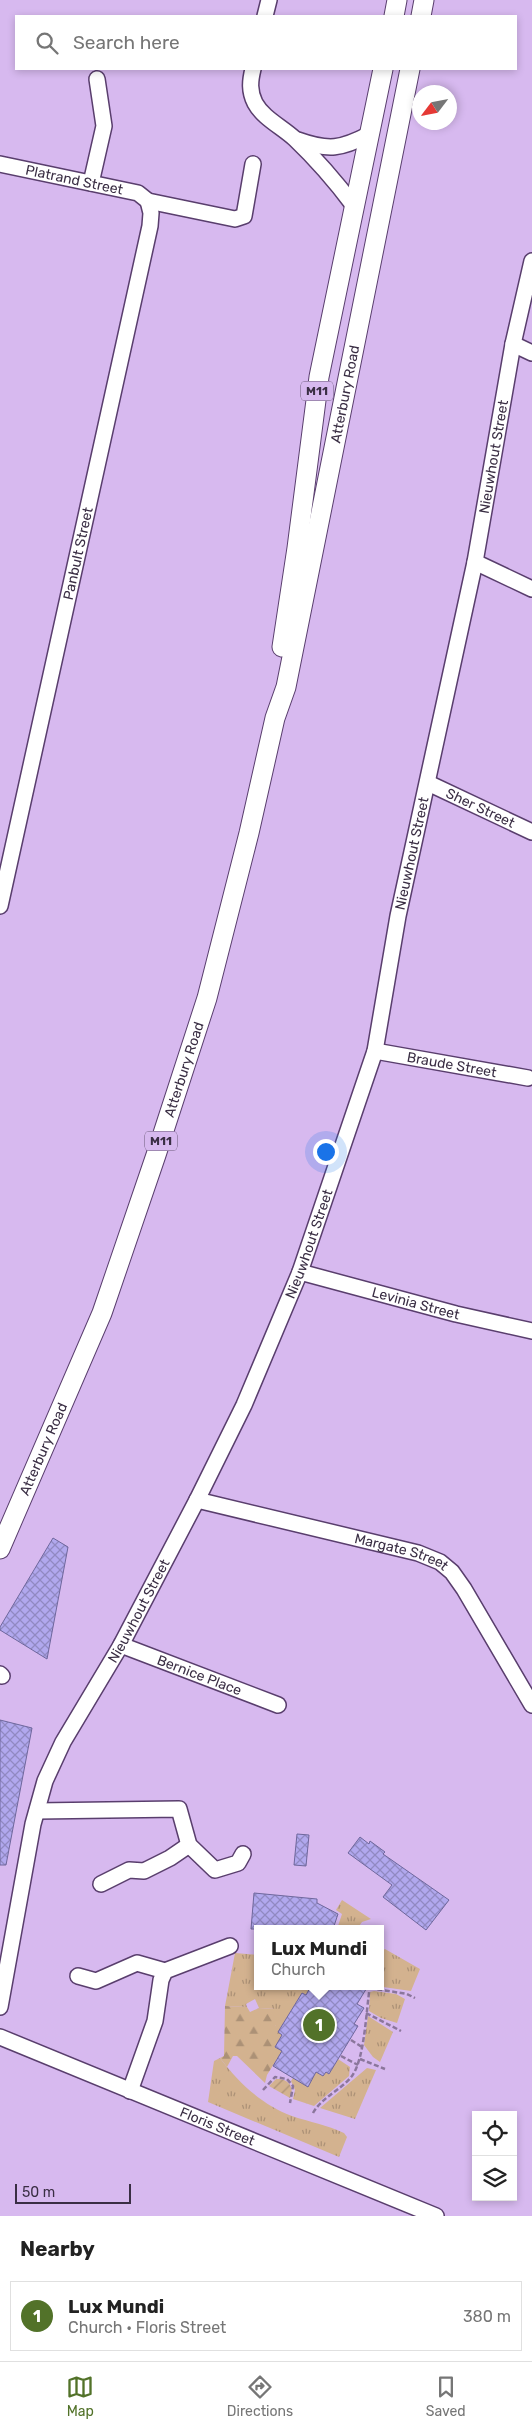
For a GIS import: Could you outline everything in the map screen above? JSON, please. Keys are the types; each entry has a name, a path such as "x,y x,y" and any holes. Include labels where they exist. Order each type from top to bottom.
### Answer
{"main road":[{"path":"394,15 397,0"},
{"path":"421,15 424,0"},
{"name":"Atterbury Road","path":"275,718 276,683 297,548 319,377 383,70"},
{"name":"Atterbury Road","path":"0,1549 102,1313 156,1156 207,998 249,833 275,718 286,687 410,70"}],"street":[{"path":"265,15 269,0"},
{"path":"253,70 250,84 255,104 264,115 295,139 330,176 354,206"},
{"path":"90,183 104,126 96,79"},
{"path":"295,139 316,147 337,148 370,134"},
{"name":"Platrand Street","path":"0,164 138,193 148,201 240,219 244,216 253,164"},
{"name":"Panbult Street","path":"0,906 150,226 148,201"},
{"name":"Nieuwhout Street","path":"0,2007 37,1811 53,1763 121,1645 197,1500 244,1405 300,1272 375,1051 398,916 475,562 513,344 532,261"},
{"path":"513,344 532,353"},
{"path":"475,562 532,589"},
{"name":"Sher Street","path":"428,783 532,832"},
{"name":"Braude Street","path":"375,1051 528,1078"},
{"name":"Levinia Street","path":"300,1272 456,1314 532,1332"},
{"name":"Margate Street","path":"197,1500 404,1549 440,1562 452,1572 464,1589 532,1705"},
{"name":"Bernice Place","path":"121,1645 278,1705"},
{"path":"37,1811 179,1809 189,1845 215,1870 238,1863 243,1854"},
{"path":"101,1884 129,1870 144,1871 170,1858 189,1845"},
{"path":"78,1976 96,1981 136,1963 165,1971 230,1946"},
{"path":"130,2091 148,2042 161,1980 165,1971"},
{"name":"Floris Street","path":"0,2037 436,2216"}],"path":[{"path":"313,2113 317,2106 351,2077 358,2066 370,1990"},
{"path":"384,1990 407,1994 415,1998"},
{"path":"366,2013 401,2031"},
{"path":"351,2040 362,2047"},
{"path":"342,2056 358,2066"},
{"path":"360,2059 385,2069"},
{"path":"263,2090 275,2077 287,2078 293,2086 290,2103"}],"green space":[{"path":"342,1900 371,1919 362,1922 360,1925 338,1925 342,1914 336,1910"},
{"path":"384,1950 420,1969 411,1991 384,1987"},
{"path":"235,1953 254,1955 254,1990 309,1990 306,1995 302,1993 278,2032 275,2025 275,2009 259,2008 255,1999 246,2004 247,2007 225,2006"},
{"path":"370,1992 396,1994 405,1999 397,2023 381,2018 369,2011"},
{"path":"225,2006 247,2007 250,2012 259,2008 275,2009 275,2025 282,2035 275,2047 282,2051 267,2075 265,2083 237,2056 233,2056 227,2067 220,2058 224,2056"},
{"path":"368,2016 393,2032 380,2062 373,2057 364,2045"},
{"path":"220,2058 243,2084 271,2106 292,2116 344,2133 347,2137 339,2157 208,2102 214,2061"},
{"path":"338,2059 350,2067 349,2076 314,2106 293,2099 295,2090 291,2081 293,2078 308,2086 316,2072 323,2076 326,2072 329,2074"},
{"path":"367,2068 376,2070 355,2119 320,2108"},
{"path":"276,2079 284,2080 289,2084 292,2090 290,2098 269,2086"}],"building":[{"path":"53,1538 68,1547 47,1659 0,1630 0,1627"},
{"path":"0,1720 32,1728 6,1865 0,1865"},
{"path":"297,1834 309,1835 306,1866 294,1865"},
{"path":"360,1837 369,1844 370,1841 385,1852 383,1854 449,1900 426,1930 383,1897 392,1885 348,1853"},
{"path":"254,1893 317,1899 317,1903 338,1914 334,1925 254,1925 254,1929 251,1929"},
{"path":"309,1990 366,1990 357,2004 364,2008 354,2024 358,2026 329,2074 326,2072 323,2076 316,2072 308,2087 273,2066 282,2051 275,2047 282,2035 278,2032 302,1993 306,1995"}],"place":[{"name":"Lux Mundi","path":"319,2025"}]}
